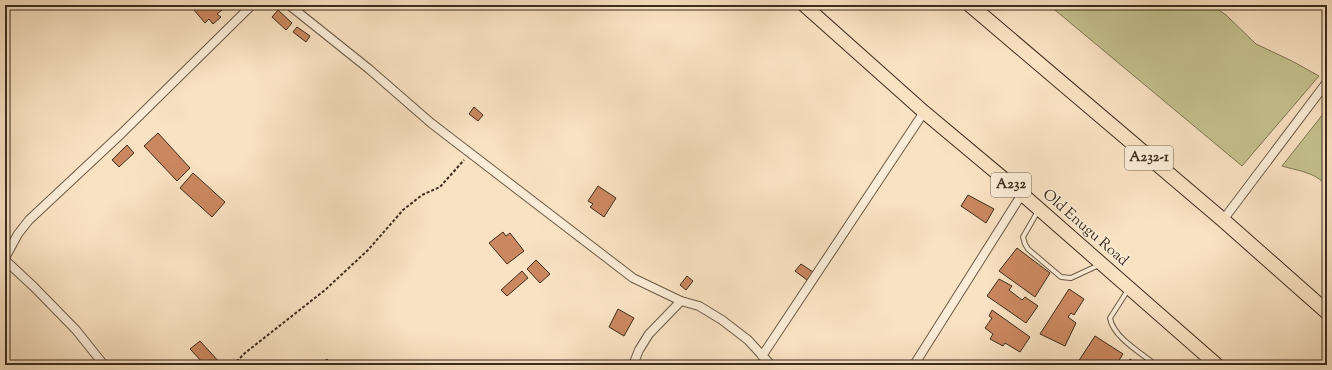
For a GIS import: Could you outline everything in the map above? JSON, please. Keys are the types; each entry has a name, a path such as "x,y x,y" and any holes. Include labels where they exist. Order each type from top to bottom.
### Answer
{"highway":[{"name":"A232-1","path":"970,5 1223,220 1327,312"}],"main road":[{"name":"Old Enugu Road","path":"804,5 924,112 1022,194 1217,365"}],"street":[{"path":"104,365 76,330 5,259 18,234 29,220 121,134 252,5"},
{"path":"289,5 369,69 431,123 633,278 681,302 699,306 722,320 748,340 771,365"},
{"path":"1223,220 1327,82"},
{"path":"762,356 924,112"},
{"path":"914,365 1022,194"},
{"path":"633,365 639,350 649,334 681,302"}],"lane":[{"path":"1039,209 1023,237 1028,249 1061,277 1070,278 1102,264"},
{"path":"1129,288 1110,318 1111,325 1118,335 1156,365"}],"path":[{"path":"233,365 251,348 325,290 368,250 403,210 422,195 440,187 464,161 468,151"}],"shaded area":[{"path":"1049,5 1212,5 1226,15 1256,44 1319,76 1242,166"},
{"path":"1327,109 1327,189 1320,179 1308,173 1282,166"}],"building":[{"path":"177,5 189,5 182,10"},
{"path":"193,5 227,6 217,14 221,17 213,24 209,19 205,23 194,10 196,8"},
{"path":"278,10 292,23 286,30 272,17"},
{"path":"297,27 310,36 306,42 293,32"},
{"path":"474,107 483,115 478,121 469,114"},
{"path":"158,133 190,168 177,181 144,146"},
{"path":"127,145 134,153 119,167 112,160"},
{"path":"193,173 225,202 212,217 180,188"},
{"path":"598,186 616,198 604,217 590,207 593,204 588,201"},
{"path":"968,195 994,209 986,223 961,206"},
{"path":"503,232 506,236 510,233 524,251 507,264 489,243"},
{"path":"1017,248 1050,273 1035,297 999,271"},
{"path":"536,260 550,274 540,283 527,269"},
{"path":"801,264 813,272 807,280 795,271"},
{"path":"522,271 528,278 507,296 501,290"},
{"path":"687,276 693,281 686,290 680,285"},
{"path":"999,279 1012,286 1009,290 1022,300 1025,297 1038,306 1026,323 987,296"},
{"path":"1069,289 1084,299 1074,315 1071,313 1068,317 1076,323 1065,346 1040,334"},
{"path":"618,309 634,318 624,336 609,327"},
{"path":"992,310 1030,337 1020,352 1005,343 1003,346 990,339 993,334 985,328 992,318 989,316"},
{"path":"1095,336 1123,354 1116,365 1076,365"},
{"path":"200,341 221,364 220,365 205,365 190,349"},
{"path":"327,359 332,365 316,365 320,361 322,363"},
{"path":"1130,359 1139,365 1126,365"}]}
